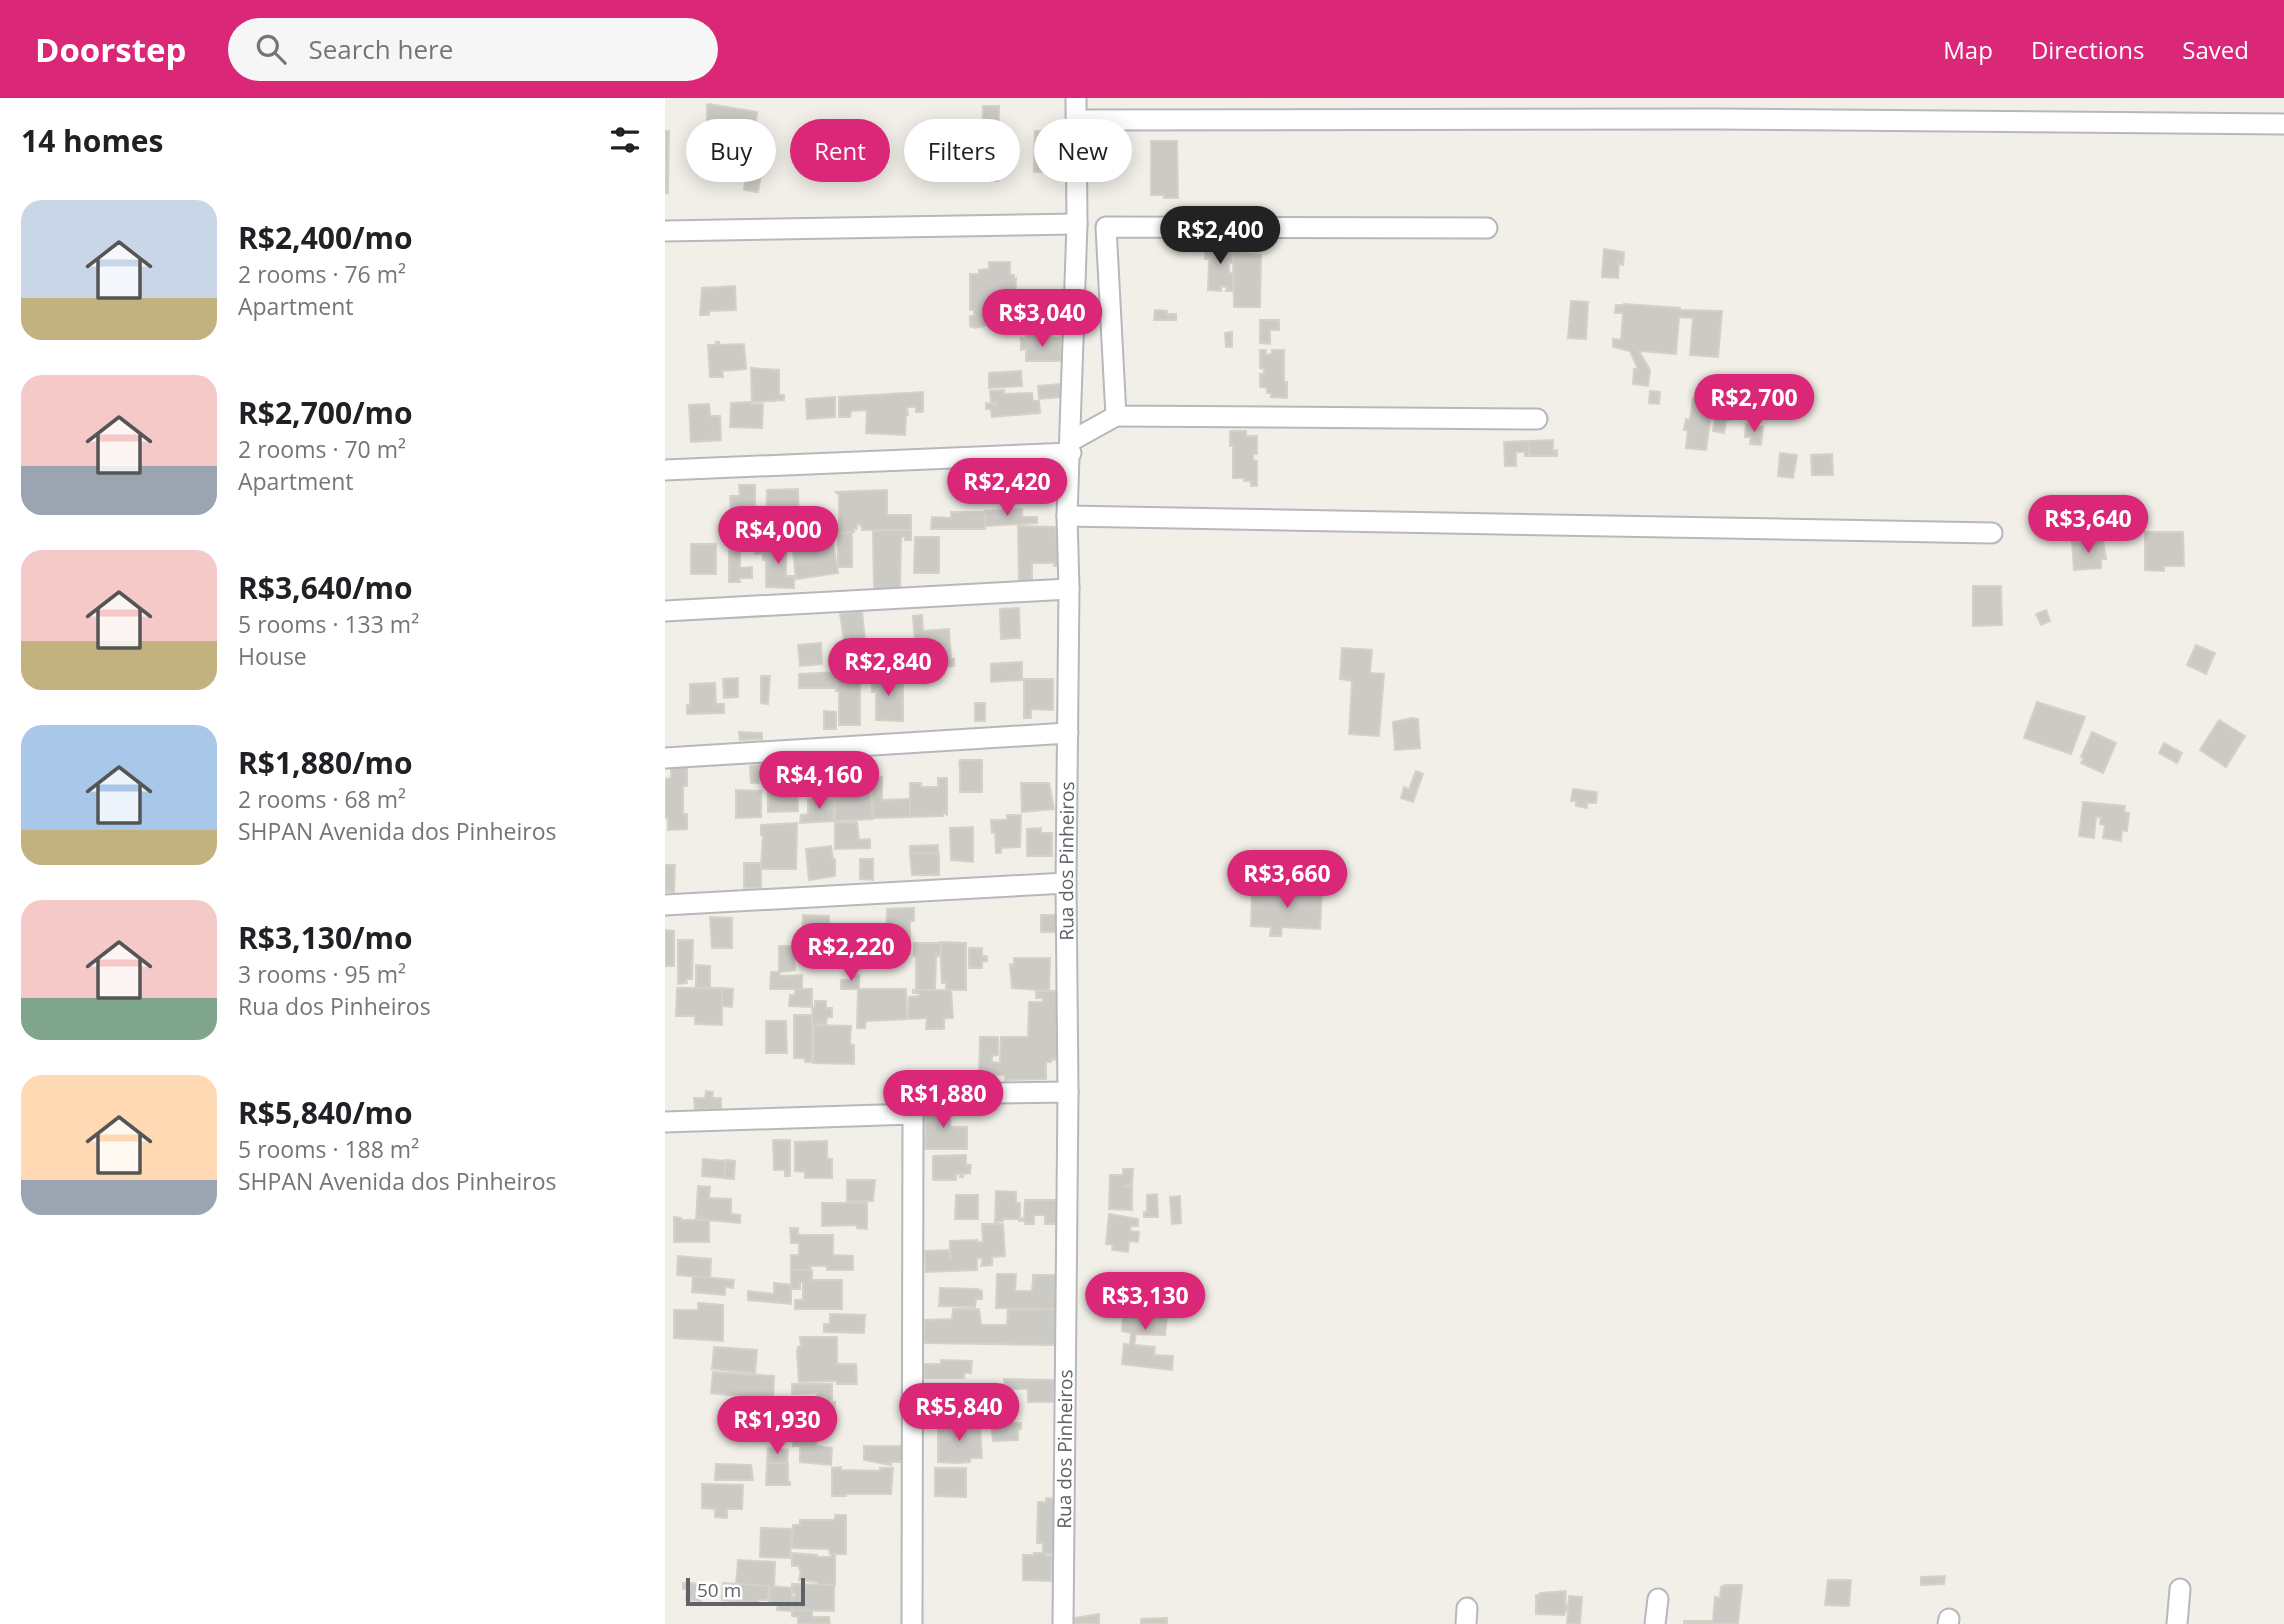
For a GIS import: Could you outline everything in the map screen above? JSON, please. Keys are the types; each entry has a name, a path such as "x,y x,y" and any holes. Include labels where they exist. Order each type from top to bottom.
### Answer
{"street":[{"name":"Rua dos Pinheiros","path":"1076,98 1077,119"},
{"path":"1132,120 1715,119 2284,124"},
{"name":"Rua dos Pinheiros","path":"1063,1624 1068,1092 1067,516 1077,182"},
{"path":"665,231 1077,224"},
{"path":"1116,416 1106,227 1487,228"},
{"path":"665,470 1071,447 1116,416 1537,419"},
{"path":"1067,516 1991,533"},
{"path":"665,611 1069,589"},
{"path":"665,758 1068,733"},
{"path":"665,905 1066,883"},
{"path":"912,1624 913,1114 916,1101 930,1094 1068,1092"},
{"path":"665,1122 913,1114"},
{"path":"2177,1624 2180,1589"},
{"path":"1655,1624 1658,1599"}],"building":[{"path":"707,105 757,112 756,119 707,119"},
{"path":"983,106 999,106 999,119 983,119"},
{"path":"665,131 669,131 668,193 665,193"},
{"path":"1151,141 1177,141 1178,198 1151,195"},
{"path":"745,182 760,182 758,192 744,190"},
{"path":"1206,243 1227,243 1227,248 1233,248 1233,263 1229,263 1229,273 1233,273 1233,291 1226,291 1227,287 1221,286 1221,291 1208,290 1209,259 1205,259"},
{"path":"1604,249 1624,252 1623,265 1619,263 1618,278 1602,277"},
{"path":"1233,252 1261,255 1260,307 1234,307"},
{"path":"989,262 1010,262 1010,275 1016,278 1015,306 985,306 985,326 975,328 970,326 970,316 974,316 974,310 970,310 970,274 979,274 979,270 989,269"},
{"path":"735,286 736,310 709,311 709,315 700,315 702,288"},
{"path":"1021,293 1031,293 1032,317 1021,317"},
{"path":"1571,301 1588,302 1586,339 1568,338"},
{"path":"1616,305 1722,311 1718,357 1690,355 1693,318 1679,317 1676,354 1639,351 1650,370 1648,386 1633,384 1634,369 1638,369 1630,351 1613,347 1613,339 1621,340 1623,313 1615,313"},
{"path":"1155,310 1176,314 1176,320 1154,320"},
{"path":"1260,320 1279,320 1279,330 1270,330 1270,344 1260,343"},
{"path":"1232,332 1232,347 1226,347 1225,333"},
{"path":"1026,336 1060,338 1061,361 1026,361 1026,349 1021,350 1021,338 1026,339"},
{"path":"716,342 719,342 719,345 744,344 746,369 722,371 723,377 710,377 708,345 716,345"},
{"path":"1260,350 1266,350 1266,355 1272,354 1272,350 1284,350 1287,398 1271,397 1267,388 1260,387 1260,374 1264,374 1264,369 1260,368"},
{"path":"751,368 779,370 779,395 784,395 784,400 752,402"},
{"path":"1021,371 1022,386 989,388 989,373"},
{"path":"1061,384 1061,397 1039,399 1038,386"},
{"path":"1004,390 1004,394 1032,393 1033,401 1039,401 1040,413 992,417 991,409 986,409 986,403 996,405 991,403 990,391"},
{"path":"1725,390 1733,391 1731,404 1723,403"},
{"path":"1650,391 1660,392 1659,404 1649,403"},
{"path":"923,392 923,412 916,412 916,407 907,407 905,435 866,433 867,410 851,411 850,417 839,417 839,397"},
{"path":"835,397 835,417 807,419 806,399"},
{"path":"1693,398 1713,401 1706,450 1686,448 1688,430 1684,430 1686,419 1690,420"},
{"path":"731,403 763,404 762,428 730,427"},
{"path":"709,404 710,416 720,416 721,440 691,442 689,405"},
{"path":"1716,411 1731,412 1730,420 1726,420 1724,433 1713,431"},
{"path":"1746,424 1763,427 1761,445 1750,444 1751,437 1745,437"},
{"path":"1230,431 1246,431 1246,436 1257,436 1257,454 1253,454 1253,460 1257,461 1257,486 1251,486 1251,481 1244,481 1244,478 1233,478"},
{"path":"1553,440 1553,451 1557,450 1557,456 1529,456 1529,441"},
{"path":"1529,441 1529,456 1525,456 1525,452 1516,452 1516,466 1505,466 1504,442"},
{"path":"1780,453 1797,455 1793,478 1778,476"},
{"path":"1832,454 1833,475 1812,475 1811,455"},
{"path":"739,485 755,485 755,528 732,529 730,496 740,496"},
{"path":"798,489 799,531 766,531 767,490"},
{"path":"887,490 887,515 911,515 911,530 862,530 861,524 857,525 854,532 837,533 839,495 836,492"},
{"path":"1022,509 1022,517 1037,517 1037,523 985,526 985,511"},
{"path":"951,512 985,512 985,529 931,529 932,517 951,518"},
{"path":"1018,526 1056,527 1058,566 1054,566 1054,563 1032,563 1032,584 1019,585"},
{"path":"911,530 911,540 901,537 900,589 874,589 873,531"},
{"path":"852,532 852,567 838,567 838,533"},
{"path":"2145,532 2183,532 2184,566 2164,566 2164,571 2145,570"},
{"path":"775,537 786,537 786,576 794,576 794,588 766,587 766,560 763,560 763,549 776,549"},
{"path":"915,537 939,537 939,573 914,573"},
{"path":"763,538 763,553 755,554 755,545 750,545 750,539"},
{"path":"832,538 838,573 796,579 792,542"},
{"path":"2103,540 2106,559 2101,559 2101,568 2074,570 2072,542"},
{"path":"691,544 716,544 716,574 691,574"},
{"path":"729,549 740,549 740,568 752,567 752,578 739,578 740,582 729,582"},
{"path":"1973,586 2001,586 2002,625 1973,626"},
{"path":"1019,608 1020,638 1001,639 1000,609"},
{"path":"2046,610 2050,621 2041,625 2036,614"},
{"path":"862,611 865,641 878,642 881,670 849,671 840,614"},
{"path":"922,615 923,631 949,629 954,666 936,667 936,661 932,661 932,667 917,668 913,616"},
{"path":"821,643 822,664 800,666 798,645"},
{"path":"2196,645 2215,653 2206,674 2187,665"},
{"path":"1342,648 1372,650 1370,673 1384,674 1379,736 1349,734 1352,681 1340,679"},
{"path":"1022,662 1022,680 991,682 991,664"},
{"path":"883,669 883,681 903,681 903,721 876,720 876,692 872,692 872,670"},
{"path":"836,672 836,688 799,688 799,674"},
{"path":"761,676 770,676 768,704 761,703"},
{"path":"738,678 738,697 724,698 723,679"},
{"path":"836,679 860,679 860,725 839,725 839,691 836,691"},
{"path":"1024,679 1053,679 1053,710 1031,709 1031,718 1024,718"},
{"path":"715,683 716,704 724,704 724,713 687,714 690,684"},
{"path":"2037,702 2085,717 2071,754 2024,738"},
{"path":"975,703 985,703 985,721 975,721"},
{"path":"824,711 836,712 836,729 824,729"},
{"path":"1418,719 1420,748 1395,750 1393,722"},
{"path":"2219,720 2245,736 2226,767 2200,750"},
{"path":"739,732 762,733 762,739 740,740"},
{"path":"2092,732 2116,743 2103,773 2081,763"},
{"path":"2164,743 2182,753 2177,763 2159,753"},
{"path":"872,760 873,786 869,786 873,819 835,821 835,787 859,786 858,761"},
{"path":"960,760 982,760 982,792 960,792"},
{"path":"780,762 780,768 796,768 798,811 768,812 768,777 762,777 761,763"},
{"path":"759,765 759,783 751,783 750,766"},
{"path":"687,767 687,786 683,786 683,814 687,814 687,829 668,830 668,818 665,818 665,779 671,778 671,768"},
{"path":"1416,771 1423,774 1413,802 1401,798 1404,787 1409,789"},
{"path":"882,777 882,800 910,799 910,817 873,818 872,778"},
{"path":"938,778 947,778 947,815 943,812 943,816 910,817 910,783 921,783 921,787 938,787"},
{"path":"1021,783 1049,783 1054,809 1022,812"},
{"path":"1573,789 1597,792 1596,803 1587,803 1587,808 1576,806 1576,801 1571,801"},
{"path":"736,790 761,791 761,817 736,818"},
{"path":"835,798 833,821 800,823 801,815 808,814 808,799"},
{"path":"2083,802 2125,806 2124,812 2129,813 2127,831 2122,830 2121,841 2103,838 2105,825 2100,824 2101,817 2096,817 2094,838 2079,836"},
{"path":"1007,815 1021,815 1020,847 1001,848 1001,853 996,853 991,820 1007,820"},
{"path":"857,822 859,840 870,839 870,848 835,849 835,823"},
{"path":"797,823 796,869 761,869 761,825"},
{"path":"973,827 973,862 951,860 950,828"},
{"path":"1041,828 1041,833 1052,833 1052,856 1027,856 1027,829"},
{"path":"938,845 938,853 910,853 910,846"},
{"path":"831,846 835,859 835,876 809,880 806,849"},
{"path":"910,853 939,853 939,875 912,875"},
{"path":"860,859 873,859 873,880 860,879"},
{"path":"744,863 761,863 761,887 744,888"},
{"path":"665,865 675,865 674,892 665,892"},
{"path":"1270,889 1322,891 1320,929 1282,927 1281,936 1270,936 1271,927 1251,926 1252,893 1270,893"},
{"path":"914,908 914,921 910,921 910,954 886,955 887,909"},
{"path":"803,915 829,916 829,959 802,959"},
{"path":"1041,915 1056,915 1056,932 1041,932"},
{"path":"710,917 732,918 732,948 712,948"},
{"path":"665,930 674,931 674,966 665,966"},
{"path":"678,940 693,940 692,979 678,984"},
{"path":"940,942 966,943 966,990 946,990 946,983 942,983"},
{"path":"914,943 941,943 940,956 936,956 935,990 916,990"},
{"path":"779,946 794,946 795,970 779,972"},
{"path":"969,948 982,948 982,956 987,956 987,961 982,962 982,968 969,968"},
{"path":"1014,958 1050,958 1049,991 1012,988 1010,964 1014,965"},
{"path":"696,965 710,966 710,988 696,988"},
{"path":"771,972 778,972 781,976 802,975 802,989 770,989"},
{"path":"853,975 859,975 859,989 841,989 841,980 853,980"},
{"path":"677,988 722,988 722,1025 695,1024 695,1016 676,1016"},
{"path":"722,988 733,989 732,1007 722,1006"},
{"path":"795,989 812,989 812,1007 789,1006 790,995 795,995"},
{"path":"858,989 906,989 907,1019 866,1021 865,1028 857,1028"},
{"path":"913,990 951,990 953,1018 944,1018 944,1029 926,1029 927,1018 908,1019 909,997 919,996 919,993 913,993"},
{"path":"1036,991 1059,991 1057,1058 1046,1062 1046,1079 1005,1080 1005,1075 979,1075 980,1037 998,1037 998,1055 992,1056 992,1062 1000,1063 1001,1037 1028,1037 1029,1002 1043,1002 1043,998 1036,998"},
{"path":"815,1001 826,1001 826,1008 832,1008 832,1017 827,1017 826,1024 811,1025"},
{"path":"794,1015 812,1015 812,1062 805,1062 805,1058 794,1058"},
{"path":"766,1021 786,1021 787,1053 766,1053"},
{"path":"814,1025 851,1026 850,1044 854,1045 854,1064 813,1063"},
{"path":"706,1091 713,1092 712,1098 721,1098 721,1109 695,1109 694,1098 705,1098"},
{"path":"926,1104 951,1105 950,1127 967,1127 967,1149 925,1149"},
{"path":"773,1140 790,1140 790,1176 785,1176 785,1170 774,1170"},
{"path":"827,1141 827,1159 832,1159 832,1178 805,1178 805,1172 795,1171 795,1142"},
{"path":"966,1155 966,1165 971,1165 970,1173 963,1174 963,1177 956,1174 956,1180 933,1180 933,1156"},
{"path":"703,1159 726,1161 724,1178 702,1176"},
{"path":"726,1160 735,1161 734,1179 724,1178"},
{"path":"1123,1169 1133,1169 1132,1185 1124,1187 1132,1187 1132,1210 1109,1209 1110,1175 1123,1175"},
{"path":"847,1180 875,1180 873,1201 847,1201"},
{"path":"698,1186 710,1187 709,1198 731,1199 731,1214 740,1215 740,1223 696,1219"},
{"path":"996,1191 1016,1192 1016,1203 1020,1203 1020,1218 1024,1219 1025,1200 1056,1200 1057,1224 1045,1224 1045,1215 1034,1215 1034,1224 1025,1224 1025,1221 1019,1219 995,1222"},
{"path":"1157,1194 1158,1217 1144,1217 1144,1212 1147,1212 1147,1195"},
{"path":"956,1195 978,1195 978,1219 955,1219"},
{"path":"1180,1196 1181,1223 1172,1224 1170,1197"},
{"path":"822,1203 867,1203 867,1229 857,1228 857,1225 822,1226"},
{"path":"1109,1214 1138,1219 1138,1226 1131,1226 1130,1231 1139,1232 1138,1242 1129,1241 1128,1252 1112,1250 1113,1245 1106,1244"},
{"path":"674,1217 681,1220 709,1220 709,1242 674,1242"},
{"path":"982,1224 1003,1224 1005,1256 992,1257 992,1265 981,1266 983,1258 977,1258 977,1270 926,1272 925,1251 950,1250 950,1241 983,1242"},
{"path":"790,1228 798,1228 800,1235 833,1235 833,1255 853,1256 853,1270 827,1270 827,1266 810,1266 811,1270 791,1270 791,1255 799,1255 799,1243 791,1243"},
{"path":"678,1256 711,1259 710,1278 677,1275"},
{"path":"791,1270 812,1270 812,1280 842,1280 842,1309 795,1309 795,1300 803,1300 803,1282 800,1282 800,1289 791,1289"},
{"path":"997,1274 1016,1274 1015,1291 1032,1291 1035,1278 1033,1275 1056,1275 1056,1309 996,1308"},
{"path":"693,1276 734,1280 733,1288 725,1287 725,1295 692,1292"},
{"path":"774,1283 791,1285 791,1304 748,1300 748,1291 774,1294"},
{"path":"940,1288 977,1289 982,1291 982,1299 976,1299 975,1307 939,1306"},
{"path":"1142,1292 1160,1293 1159,1315 1167,1315 1165,1335 1136,1334 1134,1345 1155,1347 1154,1355 1173,1356 1172,1370 1122,1364 1124,1344 1130,1345 1131,1333 1122,1331 1124,1302 1141,1304"},
{"path":"698,1303 723,1305 723,1341 674,1338 674,1310 698,1310"},
{"path":"953,1309 979,1309 981,1325 1007,1325 1008,1309 1056,1309 1055,1345 924,1343 925,1320 952,1319"},
{"path":"830,1314 865,1315 864,1333 824,1332 824,1324 830,1324"},
{"path":"800,1337 837,1337 837,1364 856,1364 857,1384 837,1384 837,1381 799,1382 797,1352 801,1346"},
{"path":"714,1347 757,1350 755,1373 712,1369"},
{"path":"941,1360 972,1361 971,1373 964,1373 964,1378 924,1378 924,1364 941,1364"},
{"path":"713,1372 774,1376 773,1400 711,1393"},
{"path":"1004,1379 1054,1380 1054,1402 1028,1402 1028,1389 1005,1389"},
{"path":"792,1384 832,1384 834,1424 818,1424 817,1393 792,1394"},
{"path":"953,1391 981,1392 980,1410 953,1409"},
{"path":"924,1410 969,1411 971,1422 924,1421"},
{"path":"938,1423 980,1424 982,1458 970,1458 970,1462 938,1462"},
{"path":"991,1423 1021,1423 1018,1440 993,1441"},
{"path":"794,1425 818,1426 816,1446 832,1448 831,1465 800,1462 800,1446 793,1446"},
{"path":"864,1446 902,1446 903,1462 891,1462 891,1465 864,1460"},
{"path":"768,1448 788,1450 787,1464 767,1463"},
{"path":"767,1463 788,1463 790,1485 766,1485"},
{"path":"716,1464 751,1465 753,1480 715,1480"},
{"path":"841,1467 841,1470 880,1471 880,1468 893,1468 891,1494 832,1496 832,1468"},
{"path":"935,1468 966,1468 966,1497 935,1496"},
{"path":"702,1484 743,1485 742,1509 727,1509 727,1518 715,1517 715,1510 718,1509 702,1508"},
{"path":"1046,1498 1054,1499 1054,1554 1043,1553 1043,1543 1037,1543 1038,1502 1046,1502"},
{"path":"835,1515 846,1515 846,1554 830,1554 829,1549 792,1548 793,1525 800,1525 800,1520 835,1520"},
{"path":"761,1528 792,1529 790,1558 760,1557"},
{"path":"792,1553 817,1557 831,1557 831,1554 835,1554 835,1585 818,1585 818,1582 799,1580 801,1569 799,1566 792,1566"},
{"path":"1034,1553 1052,1556 1051,1581 1023,1580 1023,1555"},
{"path":"738,1560 775,1562 774,1587 736,1584"},
{"path":"1945,1576 1944,1584 1921,1585 1921,1577"},
{"path":"1828,1580 1851,1580 1849,1606 1825,1605"},
{"path":"683,1583 710,1584 710,1596 701,1596 701,1601 686,1600 687,1589 683,1589"},
{"path":"723,1583 769,1586 768,1600 758,1600 758,1603 722,1600"},
{"path":"792,1584 834,1585 834,1611 792,1610 792,1597 795,1597 795,1592 792,1592"},
{"path":"1742,1585 1738,1624 1684,1624 1684,1621 1713,1621 1715,1597 1720,1598 1721,1587"},
{"path":"770,1586 792,1588 792,1611 777,1610 778,1605 769,1604"},
{"path":"1566,1591 1565,1604 1568,1605 1564,1615 1536,1614 1536,1595"},
{"path":"1569,1596 1582,1597 1580,1624 1567,1624"},
{"path":"792,1610 812,1611 812,1617 829,1617 830,1624 798,1624 798,1617 792,1616"},
{"path":"1099,1614 1099,1624 1075,1624 1075,1618"},
{"path":"1167,1618 1167,1624 1141,1624 1141,1619"}]}
